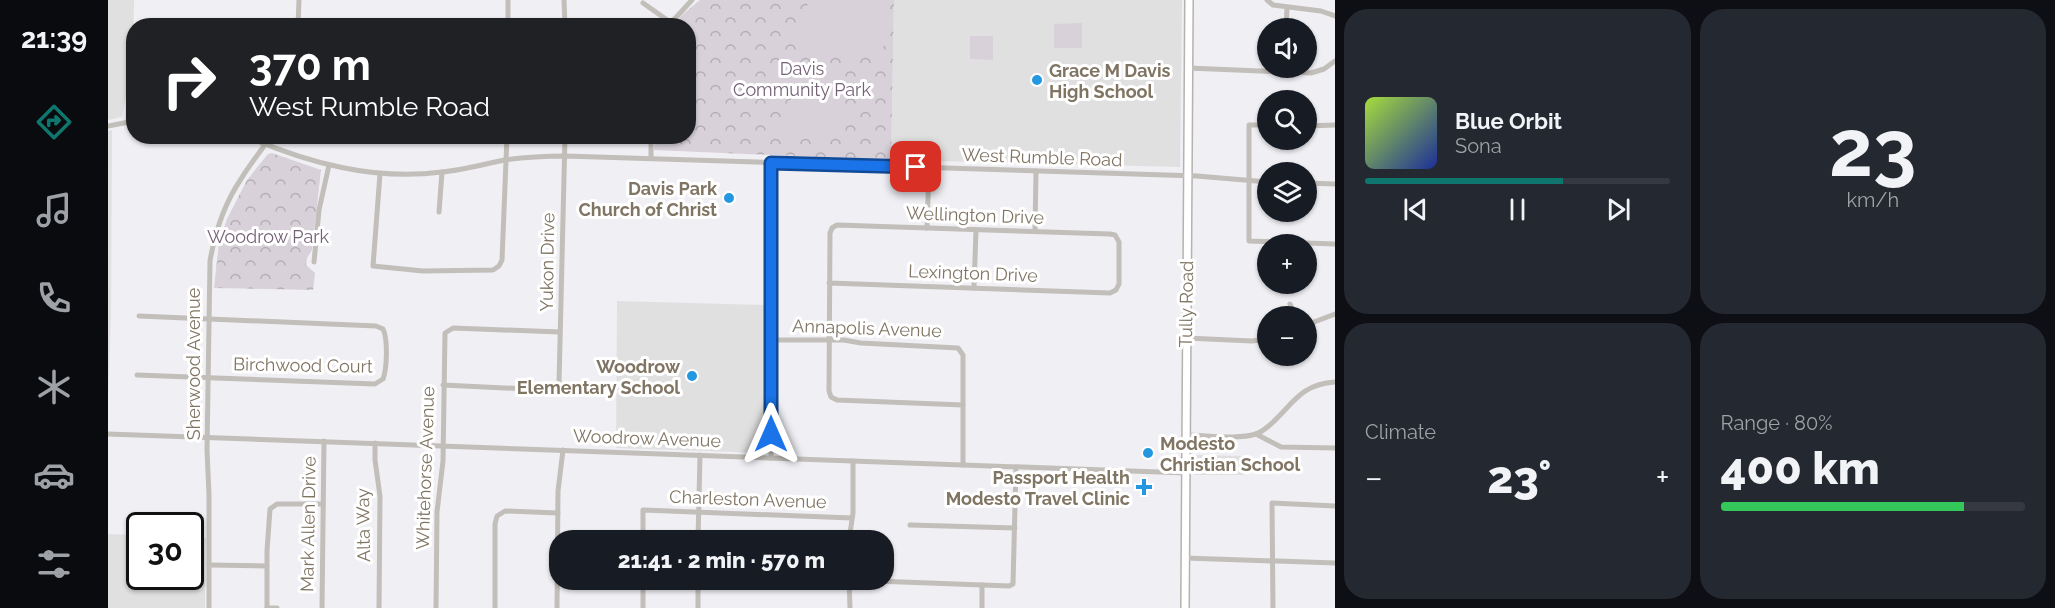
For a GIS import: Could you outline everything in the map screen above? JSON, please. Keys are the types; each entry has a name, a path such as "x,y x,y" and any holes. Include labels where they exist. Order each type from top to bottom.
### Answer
{"main road":[{"name":"Tully Road","path":"1185,608 1189,0"}],"street":[{"path":"298,18 299,0"},
{"path":"508,0 508,18"},
{"path":"564,0 565,18"},
{"path":"675,18 692,0"},
{"path":"1267,0 1273,5 1321,11 1335,16"},
{"path":"643,3 662,18"},
{"path":"1286,18 1287,8"},
{"path":"1317,72 1335,62"},
{"path":"1188,68 1257,69"},
{"path":"108,126 126,123"},
{"path":"1257,125 1249,125 1249,241 1335,244"},
{"path":"1317,126 1335,125"},
{"path":"380,174 373,266 445,272 493,270 502,260 507,144"},
{"name":"Yukon Drive","path":"443,385 549,390 557,387 560,381 565,144"},
{"path":"651,144 651,158"},
{"name":"West Rumble Road","path":"265,145 328,165 380,174 442,172 506,160 565,156 1188,176 1257,181"},
{"name":"Sherwood Avenue","path":"209,608 208,277 216,232 234,189 265,145"},
{"path":"771,163 771,458"},
{"path":"314,262 328,165"},
{"path":"927,228 929,168"},
{"path":"1035,231 1036,171"},
{"path":"440,212 442,172"},
{"path":"1317,183 1335,184"},
{"name":"Wellington Drive","path":"829,284 830,233 837,225 1110,234 1117,237 1119,242 1119,284 1116,290"},
{"path":"974,288 976,230"},
{"path":"829,284 829,391 832,398 963,405 963,465"},
{"name":"Lexington Drive","path":"829,284 1110,293 1116,290"},
{"path":"1317,321 1335,314"},
{"name":"Birchwood Court","path":"137,375 378,383 385,376 385,335 383,329 376,326 139,316"},
{"name":"Whitehorse Avenue","path":"436,608 437,512 443,446 444,337 447,331 453,328 560,332"},
{"path":"1186,338 1257,340"},
{"name":"Annapolis Avenue","path":"772,340 829,340 954,347 963,355 963,405"},
{"path":"1186,435 1256,434 1276,419 1300,394 1314,386 1335,382"},
{"name":"Woodrow Avenue","path":"108,434 1186,473"},
{"path":"1256,434 1274,445 1289,448 1335,448"},
{"name":"Mark Allen Drive","path":"322,608 324,441"},
{"name":"Alta Way","path":"375,443 375,466 380,496 379,608"},
{"path":"557,608 558,513 563,450"},
{"path":"698,530 700,455"},
{"path":"850,530 853,461"},
{"path":"894,582 1013,584 1016,467"},
{"path":"1273,608 1272,503 1335,506"},
{"path":"277,608 267,608 269,512 277,504 323,504"},
{"name":"Charleston Avenue","path":"643,530 643,510 852,518"},
{"path":"495,608 496,516 505,511 558,513"},
{"path":"910,525 1015,528"},
{"path":"1185,558 1335,563"},
{"path":"209,565 267,566"},
{"path":"982,585 982,608"},
{"path":"643,590 643,608"},
{"path":"698,590 698,608"},
{"path":"849,590 850,608"}],"shaded area":[{"path":"108,0 134,0 134,18 126,18 126,96 122,117 108,120"},
{"name":"Grace M Davis High School","path":"894,0 1182,0 1180,167 891,160"},
{"path":"112,130 111,315 108,397 108,131"},
{"name":"Woodrow Elementary School","path":"617,301 768,305 767,453 616,448"},
{"path":"1195,455 1244,456 1244,475 1195,475"},
{"path":"108,534 126,535 126,590 204,590 204,538 206,538 205,608 108,608"}],"green space":[{"name":"Davis Community Park","path":"700,0 894,0 891,160 654,150 654,144 696,144 696,18 679,18"},
{"path":"810,0 887,0 885,45 877,51 856,50 851,56 797,52 803,13"},
{"path":"1082,23 1082,48 1054,48 1054,24"},
{"path":"970,36 993,36 993,60 970,59"},
{"path":"828,76 846,77 842,133 781,132 786,110 794,95 807,84"},
{"name":"Woodrow Park","path":"272,153 321,170 312,250 306,265 315,273 313,290 214,288 219,242 227,219 247,180 268,154"}],"place":[{"name":"Grace M Davis High School","path":"1037,80"},
{"name":"Davis Park Church of Christ","path":"729,198"},
{"name":"Woodrow Elementary School","path":"692,376"},
{"name":"Modesto Christian School","path":"1148,453"},
{"name":"Passport Health Modesto Travel Clinic","path":"1144,487"}],"route":[{"path":"771,434 771,163 916,167"}]}
